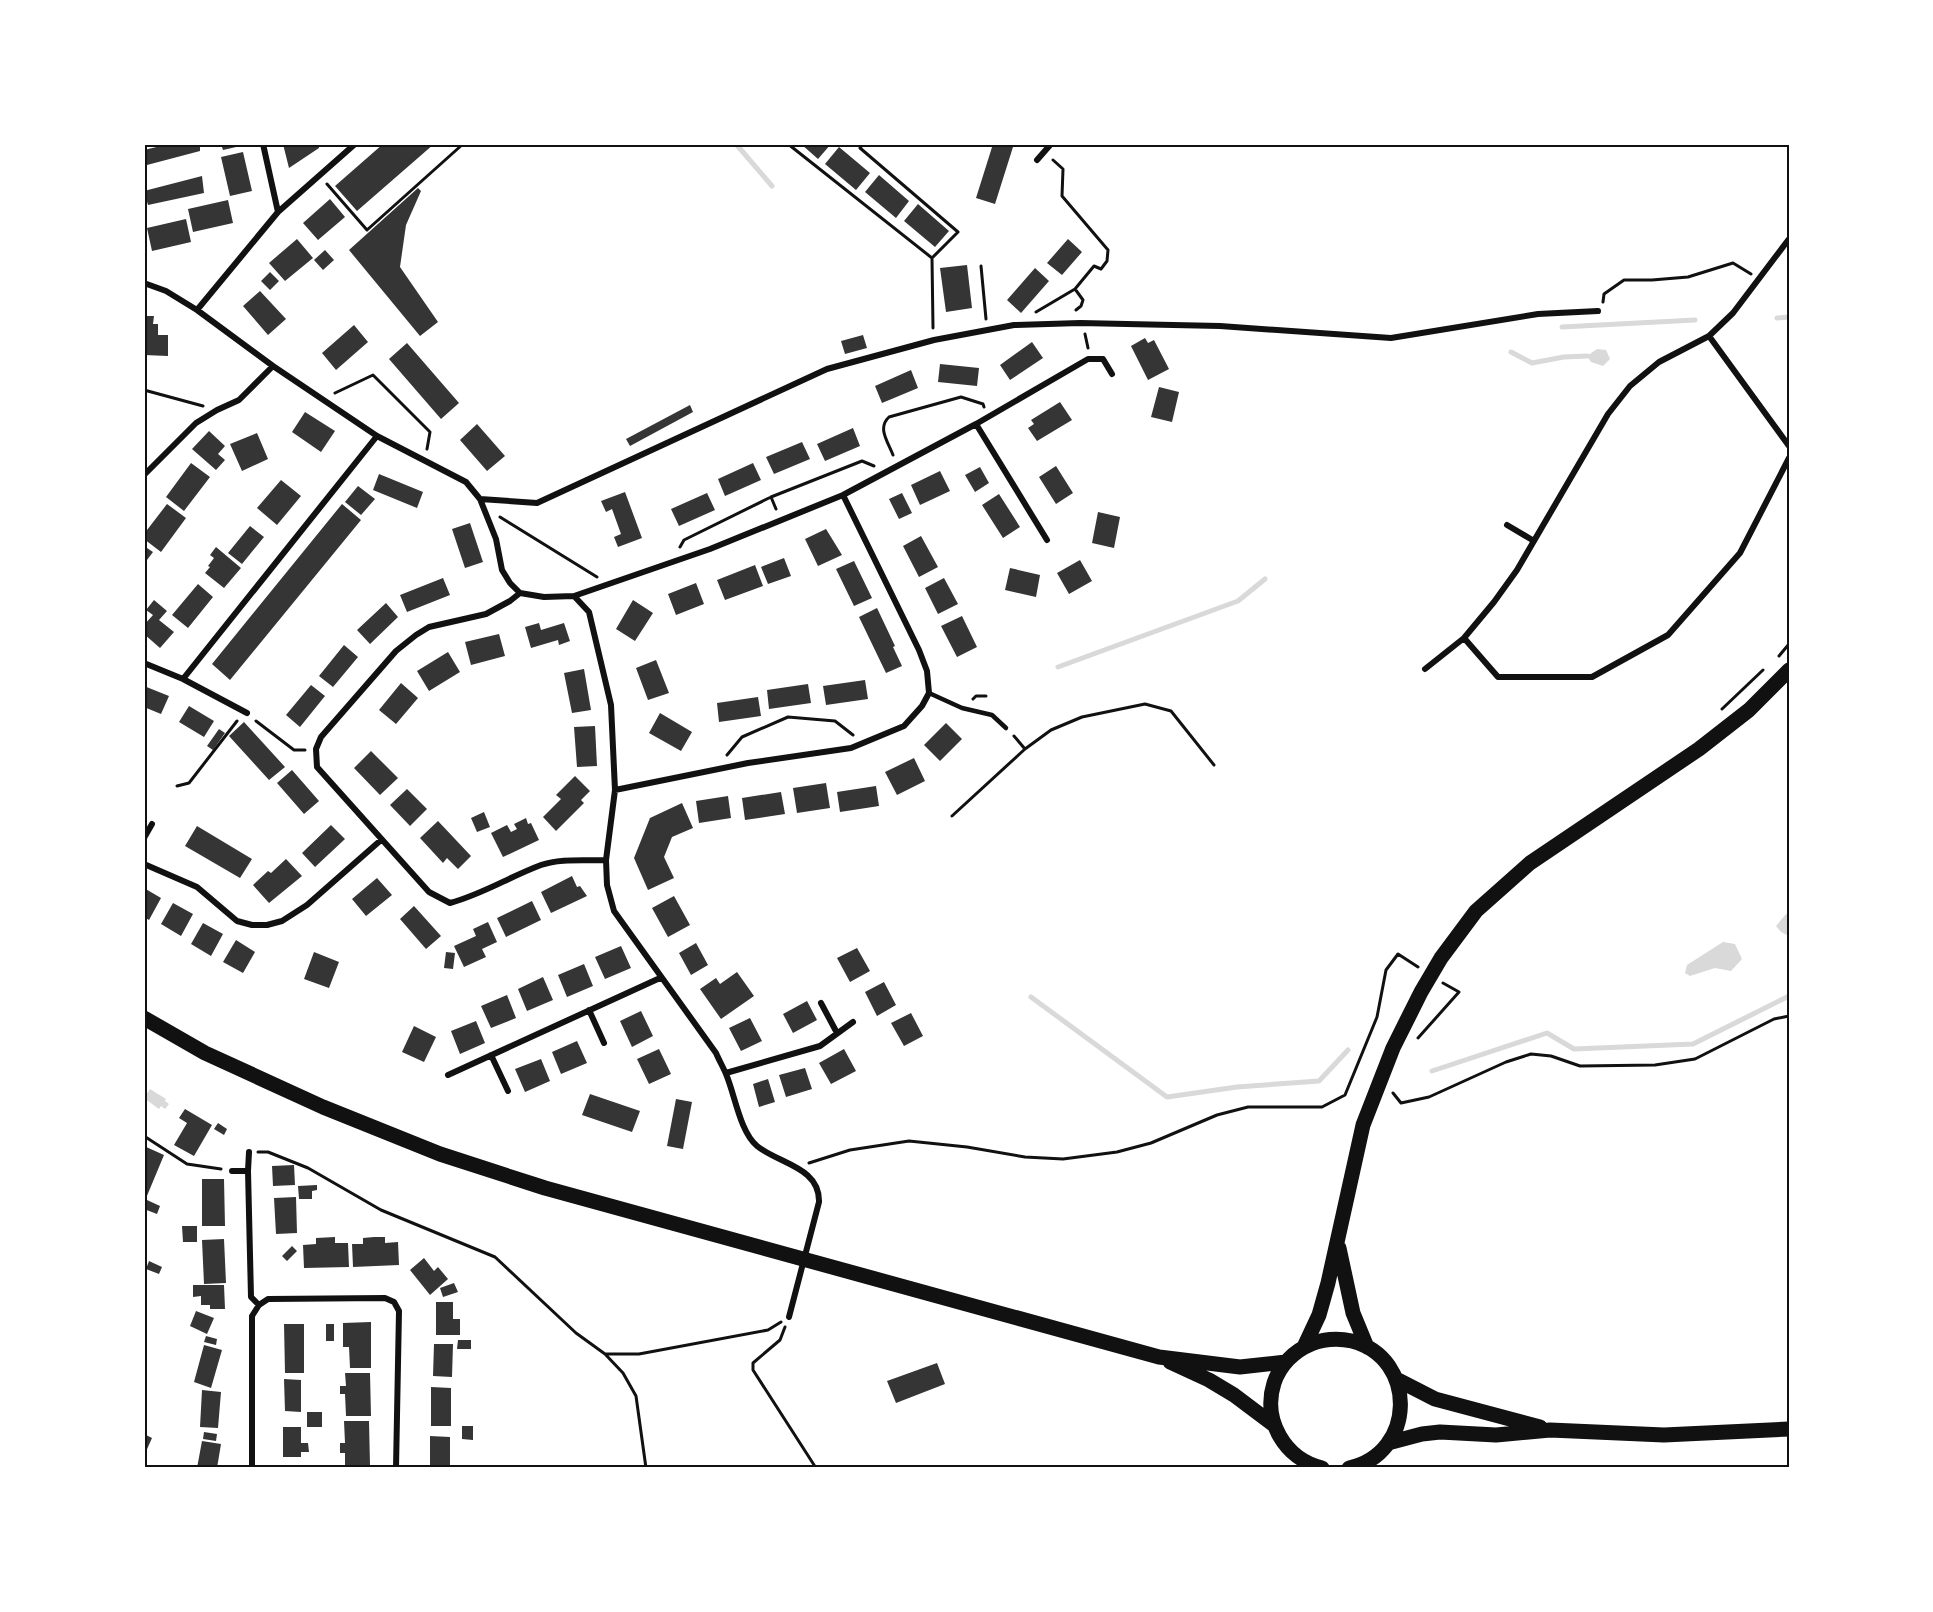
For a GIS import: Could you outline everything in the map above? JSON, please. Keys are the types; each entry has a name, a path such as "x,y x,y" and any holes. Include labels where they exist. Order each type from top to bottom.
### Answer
{"main road":[{"path":"1304,1347 1319,1315 1328,1283 1363,1125 1393,1048 1431,974 1476,911 1530,863 1700,749 1749,710 1789,670"},
{"path":"144,1018 205,1053 323,1107 440,1154 545,1188 1159,1357 1240,1367 1286,1362"},
{"path":"1338,1240 1353,1314 1367,1347"},
{"path":"1314,1467 1288,1448 1274,1425 1271,1414 1272,1392 1286,1362 1304,1347 1335,1339 1357,1342 1384,1360 1396,1379 1401,1401 1401,1412 1394,1434 1377,1455 1358,1466"},
{"path":"1159,1357 1209,1380 1234,1395 1274,1425"},
{"path":"1396,1379 1420,1392 1451,1404 1550,1430"},
{"path":"1388,1443 1440,1432 1496,1435 1550,1430 1664,1435 1789,1429"}],"street":[{"path":"262,144 278,212"},
{"path":"197,310 278,212 355,144"},
{"path":"1037,160 1050,144"},
{"path":"1425,669 1464,638 1494,602 1534,541 1608,414 1630,386 1659,362 1709,336 1733,313 1789,239"},
{"path":"144,282 166,291 197,310 273,366 377,436 466,482 480,499 496,538 502,570 510,583 520,593 544,597 574,596 710,549 843,495 976,424 1088,358 1103,359 1112,374"},
{"path":"480,499 537,503 827,369 934,340 1014,325 1080,323 1220,326 1391,338 1538,314 1598,311"},
{"path":"1709,336 1789,446"},
{"path":"144,475 196,423 239,400 273,366"},
{"path":"976,424 1047,540"},
{"path":"183,679 377,436"},
{"path":"1464,638 1498,677 1592,677 1640,651 1668,635 1740,553 1789,458"},
{"path":"615,790 748,763 850,748 904,726 922,706 929,693 927,671 919,650 843,495"},
{"path":"1507,525 1534,541"},
{"path":"520,593 486,614 429,627 396,651 321,737 316,749 317,767 429,892 450,903 474,896 542,865 568,861 606,860"},
{"path":"574,596 589,612 611,705 615,790 606,860 607,885 614,911 716,1053 726,1073 747,1135 757,1147 799,1168 820,1191 789,1317"},
{"path":"144,663 183,679 247,714"},
{"path":"144,838 152,824"},
{"path":"144,864 197,887 237,921 252,925 267,925 282,921 307,905 381,840"},
{"path":"448,1075 660,978"},
{"path":"821,1003 837,1033"},
{"path":"589,1010 604,1043"},
{"path":"726,1073 819,1046 853,1022"},
{"path":"491,1055 508,1091"},
{"path":"249,1152 251,1297 259,1305"},
{"path":"232,1171 248,1170"},
{"path":"252,1468 252,1316 259,1305 268,1299 385,1298 394,1302 399,1311 396,1468"}],"lane":[{"path":"929,693 962,708 992,716 1006,728"}],"path":[{"path":"320,176 367,230 463,144"},
{"path":"788,144 932,258"},
{"path":"863,144 860,148 958,232 932,258 934,340"},
{"path":"1014,325 1075,289 1094,266 1101,269 1107,261 1108,250 1062,196 1063,169 1044,152"},
{"path":"1598,311 1603,304 1604,294 1623,280 1688,277 1733,263 1749,273"},
{"path":"981,266 987,330"},
{"path":"1061,323 1081,306 1083,300 1075,289"},
{"path":"1080,323 1088,342 1088,358"},
{"path":"323,399 373,375 430,432 426,461"},
{"path":"144,390 217,410"},
{"path":"897,465 882,429 889,417 961,397 982,404 989,416"},
{"path":"672,562 684,540 771,497 862,461 886,471"},
{"path":"480,499 504,520 608,584"},
{"path":"952,816 1025,749 1051,730 1082,717 1145,704 1171,711 1214,765"},
{"path":"177,786 189,783 238,720 247,714 294,750 316,749"},
{"path":"714,770 742,737 788,717 835,721 863,744"},
{"path":"1006,728 1025,749"},
{"path":"799,1168 850,1150 909,1141 967,1147 1025,1157 1063,1159 1117,1152 1151,1143 1217,1115 1248,1107 1322,1107 1346,1095 1377,1017 1386,970 1398,954 1416,966"},
{"path":"1414,1046 1418,1037 1459,992 1439,980"},
{"path":"1397,1083 1392,1093 1401,1103 1429,1097 1506,1062 1531,1054 1551,1056 1580,1066 1656,1065 1695,1059 1774,1019 1789,1016"},
{"path":"144,1136 187,1164 232,1171"},
{"path":"249,1152 267,1152 308,1168 381,1210 495,1257 576,1333 605,1354 623,1373 636,1396 646,1468"},
{"path":"605,1354 639,1354 768,1330 789,1317"},
{"path":"789,1317 780,1340 753,1363 753,1370 816,1468"}],"shaded area":[{"path":"1597,349 1606,350 1610,359 1603,366 1591,362 1587,356"},
{"path":"1786,914 1789,915 1789,936 1776,926"},
{"path":"1723,942 1735,944 1742,959 1731,971 1715,968 1690,976 1685,973 1687,965"},
{"path":"150,1089 166,1099 165,1101 169,1104 165,1109 161,1106 159,1109 144,1098"}],"building":[{"path":"169,144 200,144 200,151 147,165 144,150"},
{"path":"221,144 245,144 245,145 223,150"},
{"path":"283,144 319,144 319,148 289,168"},
{"path":"383,144 434,144 357,211 335,186"},
{"path":"801,144 831,144 818,159"},
{"path":"993,144 1013,147 995,204 976,198"},
{"path":"839,147 870,173 856,190 825,164"},
{"path":"243,152 252,191 230,196 221,157"},
{"path":"879,175 909,201 896,218 865,192"},
{"path":"202,176 204,193 148,205 144,191"},
{"path":"418,188 421,191 406,225 400,267 438,322 420,336 349,250"},
{"path":"330,199 345,217 318,240 303,223"},
{"path":"228,200 233,223 193,232 188,209"},
{"path":"918,204 949,231 935,247 904,221"},
{"path":"186,219 191,242 152,251 147,228"},
{"path":"297,239 313,258 285,281 269,263"},
{"path":"1068,239 1082,252 1062,275 1047,263"},
{"path":"325,250 334,260 323,270 314,260"},
{"path":"967,265 972,308 946,312 940,268"},
{"path":"1035,268 1049,281 1021,313 1007,300"},
{"path":"270,272 279,281 270,290 261,281"},
{"path":"260,291 286,319 268,335 243,306"},
{"path":"144,316 154,316 153,324 158,324 158,335 168,335 168,356 144,355"},
{"path":"354,325 368,342 336,370 322,353"},
{"path":"863,335 867,348 845,354 841,341"},
{"path":"1145,338 1148,343 1154,340 1169,369 1148,380 1131,346"},
{"path":"1032,342 1043,358 1010,380 1000,365"},
{"path":"407,343 459,403 441,419 389,359"},
{"path":"940,364 979,368 977,386 938,382"},
{"path":"911,370 918,388 882,403 875,386"},
{"path":"1159,387 1179,392 1172,422 1151,417"},
{"path":"1060,402 1072,420 1037,441 1028,428 1034,424 1031,420"},
{"path":"690,405 693,412 630,446 626,439"},
{"path":"305,412 335,431 321,452 292,432"},
{"path":"477,424 505,456 487,471 460,440"},
{"path":"853,428 860,446 825,461 817,444"},
{"path":"209,431 225,446 218,454 225,460 216,470 192,449"},
{"path":"257,433 268,459 242,471 230,444"},
{"path":"802,442 810,459 774,474 766,457"},
{"path":"191,463 210,477 184,511 166,497"},
{"path":"753,463 761,480 725,496 718,479"},
{"path":"1056,466 1073,493 1056,504 1039,477"},
{"path":"980,467 989,483 975,492 965,475"},
{"path":"940,471 950,491 920,505 911,485"},
{"path":"379,474 423,492 417,508 373,490"},
{"path":"281,480 301,496 277,525 257,508"},
{"path":"358,486 375,499 361,515 345,502"},
{"path":"625,492 642,538 618,547 614,537 621,534 612,509 606,512 601,501"},
{"path":"707,493 715,510 679,526 671,509"},
{"path":"902,493 912,513 899,519 889,499"},
{"path":"999,494 1020,527 1003,538 982,505"},
{"path":"167,504 186,518 161,552 144,539 144,534"},
{"path":"342,504 361,520 230,680 212,664"},
{"path":"1098,512 1120,517 1114,548 1092,543"},
{"path":"470,523 483,562 465,568 452,529"},
{"path":"250,526 264,537 242,564 228,553"},
{"path":"826,529 842,555 818,566 805,539"},
{"path":"921,536 938,567 919,577 903,546"},
{"path":"144,546 153,552 144,564"},
{"path":"216,547 241,568 224,588 205,573 214,558 210,555"},
{"path":"784,558 791,576 768,584 761,567"},
{"path":"1080,560 1092,581 1069,594 1057,573"},
{"path":"854,561 872,598 854,606 836,569"},
{"path":"755,565 763,586 725,600 717,580"},
{"path":"1010,568 1040,575 1036,597 1005,590"},
{"path":"443,578 450,595 407,612 400,595"},
{"path":"944,578 958,604 938,614 925,588"},
{"path":"696,583 704,604 676,615 668,594"},
{"path":"198,584 213,597 188,628 172,615"},
{"path":"154,600 167,611 159,620 174,632 160,648 144,634 144,625 153,615 146,610"},
{"path":"633,600 653,613 635,641 616,629"},
{"path":"386,603 398,617 370,644 357,630"},
{"path":"877,608 902,666 886,673 859,617"},
{"path":"962,616 977,647 957,657 941,626"},
{"path":"539,623 541,630 564,623 570,641 559,645 558,640 531,648 525,627"},
{"path":"499,634 505,656 471,665 465,642"},
{"path":"344,645 358,657 333,687 319,676"},
{"path":"448,652 460,672 429,691 417,671"},
{"path":"656,660 669,693 648,700 636,668"},
{"path":"584,669 591,710 572,713 564,673"},
{"path":"865,680 868,699 826,705 823,686"},
{"path":"401,683 418,698 396,724 379,710"},
{"path":"808,684 811,703 769,709 767,690"},
{"path":"311,685 325,696 300,727 286,715"},
{"path":"144,686 169,696 161,714 144,707"},
{"path":"758,697 761,716 719,722 717,703"},
{"path":"189,706 214,721 204,737 179,722"},
{"path":"660,713 692,732 681,751 649,733"},
{"path":"244,722 285,767 269,780 229,736"},
{"path":"946,723 962,739 940,761 924,745"},
{"path":"595,726 597,766 577,767 574,727"},
{"path":"219,729 225,733 213,750 207,746"},
{"path":"371,751 398,778 380,795 354,768"},
{"path":"914,758 925,781 897,795 885,772"},
{"path":"292,770 319,801 304,814 277,783"},
{"path":"575,776 590,791 581,800 584,803 556,831 543,817 561,799 556,795"},
{"path":"826,783 830,808 797,813 793,788"},
{"path":"876,786 879,806 840,812 837,792"},
{"path":"407,789 427,809 410,826 390,805"},
{"path":"781,792 785,814 745,820 742,798"},
{"path":"728,796 731,818 699,823 696,801"},
{"path":"682,803 693,828 672,837 664,857 674,878 648,890 634,858 650,818"},
{"path":"484,812 490,827 477,832 471,818"},
{"path":"526,818 539,840 503,857 491,833 507,825 511,832 517,829 514,824"},
{"path":"438,821 471,856 458,869 447,858 443,863 420,838"},
{"path":"331,825 345,839 315,867 302,853"},
{"path":"197,826 252,859 240,878 185,846"},
{"path":"286,859 302,876 269,903 253,885"},
{"path":"572,876 577,887 580,886 587,896 551,913 541,892"},
{"path":"377,878 392,895 366,916 352,899"},
{"path":"144,888 161,898 149,920 144,917"},
{"path":"674,896 690,925 668,937 652,908"},
{"path":"532,901 541,920 506,937 497,918"},
{"path":"173,903 193,914 181,936 161,924"},
{"path":"414,906 441,936 426,949 400,919"},
{"path":"488,922 497,942 482,949 486,957 464,967 454,946 476,936 473,929"},
{"path":"203,923 223,934 211,956 191,944"},
{"path":"236,940 255,952 243,973 223,962"},
{"path":"696,943 708,965 691,975 679,953"},
{"path":"621,946 631,968 605,979 595,957"},
{"path":"857,948 870,971 850,982 837,958"},
{"path":"314,952 339,962 329,988 304,979"},
{"path":"446,952 455,953 453,969 444,968"},
{"path":"584,964 593,986 567,997 558,975"},
{"path":"737,972 754,996 721,1019 700,989 716,978 720,984"},
{"path":"543,977 553,1000 527,1011 518,989"},
{"path":"884,982 896,1005 877,1016 865,992"},
{"path":"507,995 516,1018 491,1028 481,1006"},
{"path":"807,1001 817,1020 793,1033 783,1014"},
{"path":"641,1011 653,1036 632,1047 620,1021"},
{"path":"911,1013 923,1036 904,1046 891,1023"},
{"path":"750,1018 762,1041 741,1051 729,1028"},
{"path":"476,1021 485,1043 460,1054 451,1031"},
{"path":"414,1026 436,1037 424,1062 402,1052"},
{"path":"577,1041 587,1063 561,1074 552,1052"},
{"path":"659,1049 671,1074 649,1084 637,1059"},
{"path":"844,1049 856,1071 831,1084 819,1063"},
{"path":"541,1059 550,1081 525,1092 515,1069"},
{"path":"805,1068 812,1089 786,1097 779,1075"},
{"path":"768,1079 775,1102 759,1107 753,1084"},
{"path":"590,1094 640,1111 632,1132 582,1115"},
{"path":"676,1099 692,1102 683,1149 667,1146"},
{"path":"185,1109 212,1125 194,1156 174,1145 187,1123 179,1118"},
{"path":"218,1123 227,1129 224,1135 214,1129"},
{"path":"144,1146 164,1155 144,1203"},
{"path":"294,1165 295,1185 273,1186 272,1166"},
{"path":"202,1179 224,1179 225,1226 202,1226"},
{"path":"317,1185 317,1190 312,1191 312,1199 299,1199 298,1186"},
{"path":"296,1197 297,1233 276,1234 274,1198"},
{"path":"147,1200 160,1206 157,1214 144,1209"},
{"path":"182,1226 197,1226 197,1242 183,1242"},
{"path":"335,1237 335,1243 348,1243 349,1267 304,1268 303,1245 316,1244 316,1238"},
{"path":"385,1237 385,1243 398,1242 399,1265 353,1267 352,1244 363,1244 363,1238"},
{"path":"224,1239 226,1283 204,1284 202,1240"},
{"path":"292,1246 297,1251 287,1261 282,1256"},
{"path":"424,1258 434,1271 438,1267 448,1279 430,1295 410,1270"},
{"path":"149,1261 162,1267 159,1274 146,1269"},
{"path":"454,1283 458,1292 443,1297 440,1288"},
{"path":"193,1285 224,1285 225,1309 210,1309 210,1305 201,1305 201,1296 193,1297"},
{"path":"436,1302 453,1302 453,1319 460,1319 460,1335 436,1335"},
{"path":"196,1311 214,1318 207,1334 190,1326"},
{"path":"371,1322 371,1368 350,1368 349,1347 343,1347 343,1323"},
{"path":"284,1324 304,1324 304,1373 285,1373"},
{"path":"326,1324 334,1324 334,1341 326,1341"},
{"path":"206,1336 217,1339 216,1345 204,1342"},
{"path":"458,1340 471,1340 471,1349 457,1349"},
{"path":"434,1344 453,1344 452,1377 433,1376"},
{"path":"204,1345 222,1350 211,1388 194,1382"},
{"path":"937,1363 945,1384 896,1403 887,1381"},
{"path":"345,1373 370,1373 371,1416 346,1416 345,1394 340,1394 340,1386 346,1386"},
{"path":"284,1379 301,1380 301,1412 285,1411"},
{"path":"431,1387 451,1388 451,1426 431,1426"},
{"path":"202,1390 221,1392 218,1428 200,1427"},
{"path":"307,1412 322,1412 322,1427 307,1427"},
{"path":"344,1421 369,1421 370,1465 345,1466 345,1453 340,1453 340,1443 345,1443"},
{"path":"462,1426 473,1426 473,1440 462,1439"},
{"path":"283,1427 301,1427 301,1443 308,1443 309,1452 301,1452 301,1457 283,1457"},
{"path":"204,1432 217,1434 216,1441 203,1439"},
{"path":"144,1434 152,1438 144,1456"},
{"path":"430,1436 450,1437 450,1468 430,1468"},
{"path":"202,1441 221,1444 217,1468 197,1468"}],"waterway":[{"path":"736,144 772,186"},
{"path":"1777,318 1789,317"},
{"path":"1562,327 1695,320"},
{"path":"1511,352 1532,363 1564,357 1587,356"},
{"path":"1058,667 1238,601 1265,579"},
{"path":"1432,1071 1547,1033 1574,1049 1693,1044 1789,996"},
{"path":"1031,997 1167,1097 1237,1087 1319,1081 1348,1050"}]}
